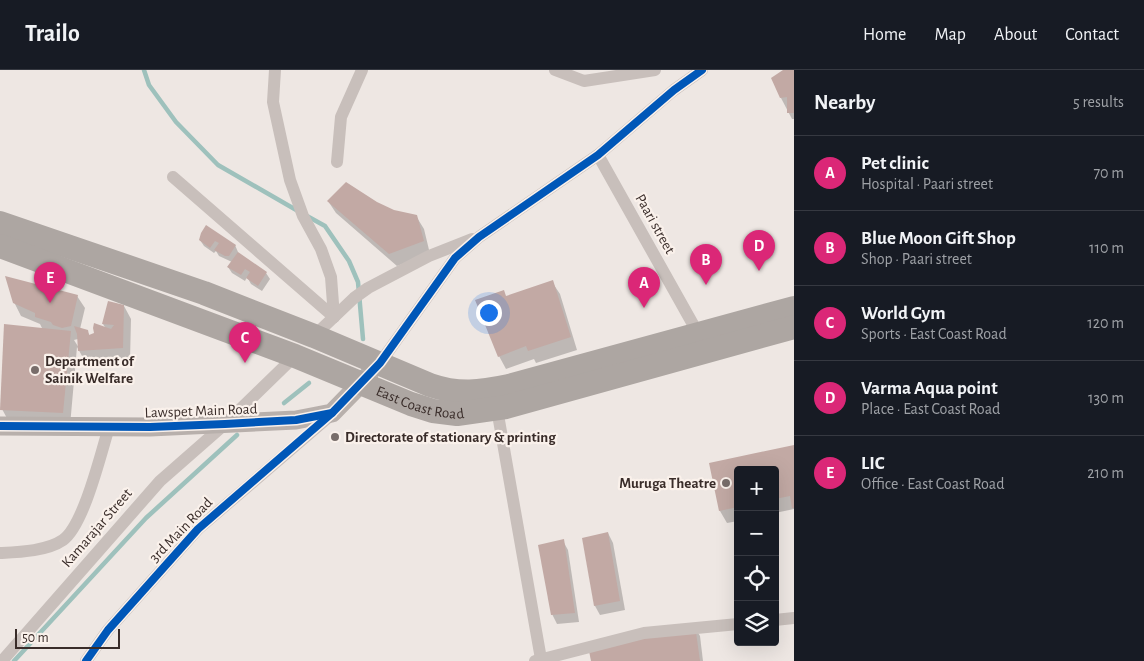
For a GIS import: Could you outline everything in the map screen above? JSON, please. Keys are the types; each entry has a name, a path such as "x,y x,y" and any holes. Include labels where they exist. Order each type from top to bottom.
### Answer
{"highway":[{"name":"East Coast Road","path":"0,223 204,292 445,390 460,392 481,391 509,386 699,335 783,329"},
{"name":"East Coast Road","path":"0,246 295,356 411,404 433,411 457,414 497,409 783,329 794,308"},
{"path":"783,329 794,291"}],"street":[{"path":"275,70 273,102 290,180 303,216 320,249 331,277 334,316"},
{"path":"337,162 341,117 362,70"},
{"path":"555,70 584,81 655,70"},
{"path":"332,413 380,363 455,258 479,237 598,155 674,90 702,70"},
{"name":"Paari street","path":"598,155 699,335"},
{"path":"172,177 334,316"},
{"path":"314,336 365,290 429,256 479,237"},
{"name":"Kamarajar Street","path":"2,661 160,481 225,424 295,356"},
{"path":"497,409 538,660 644,633 734,624"},
{"name":"Lawspet Main Road","path":"0,426 109,427 225,424 296,420 332,413"},
{"name":"3rd Main Road","path":"86,661 108,630 198,529 332,413"},
{"path":"0,553 47,547 63,540 73,531 81,514 109,427"},
{"path":"779,620 794,618"}],"building":[{"path":"783,70 794,70 794,113 787,113 787,97 780,98 771,78"},
{"path":"346,182 377,202 394,210 417,215 424,241 389,254 327,201"},
{"path":"206,225 236,245 229,256 214,250 219,243 215,241 210,248 199,240"},
{"path":"238,252 267,272 258,286 246,278 250,272 245,269 241,275 227,267"},
{"path":"5,276 78,295 71,326 62,328 53,325 51,322 35,317 35,313 13,303"},
{"path":"553,280 571,337 528,351 526,346 498,357 475,300 504,290 506,296"},
{"path":"108,301 124,305 123,348 78,351 77,334 74,326 88,330 89,335 94,333 94,323 111,329 114,325 102,324"},
{"name":"Department of Sainik Welfare","path":"4,324 71,331 63,413 0,410"},
{"name":"Muruga Theatre","path":"794,445 794,508 792,508 790,496 779,498 779,466 734,466 734,508 719,511 709,463"},
{"path":"608,532 620,601 594,606 582,538"},
{"path":"564,539 575,613 551,615 538,545"},
{"path":"695,625 700,661 591,661 588,646"}],"waterway":[{"path":"144,70 149,85 176,122 218,165 298,211"},
{"path":"307,216 325,226 349,261 358,282 363,339"},
{"path":"284,403 309,383"},
{"path":"14,661 146,518 237,435"}],"cycle path":[{"path":"0,426 150,427 296,420 332,413 380,363 455,258 479,237 598,155 674,90 702,70"},
{"path":"86,661 108,630 198,529 332,413"}],"place":[{"name":"Varma Aqua point","path":"759,271"},
{"name":"Blue Moon Gift Shop","path":"706,285"},
{"name":"LIC","path":"50,303"},
{"name":"Pet clinic","path":"644,308"},
{"name":"World Gym","path":"245,363"},
{"name":"Department of Sainik Welfare","path":"35,370"},
{"name":"Directorate of stationary & printing","path":"335,437"},
{"name":"Muruga Theatre","path":"726,483"}]}
